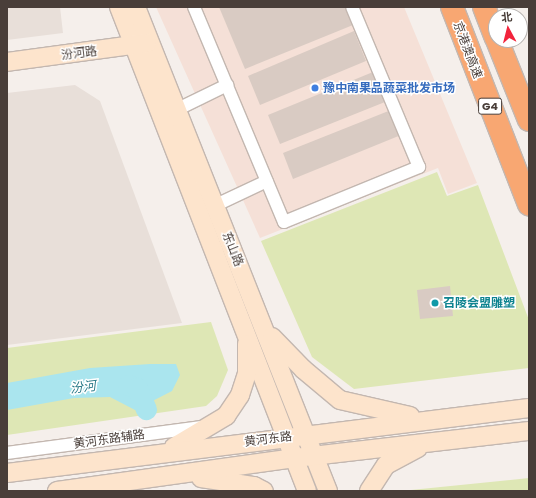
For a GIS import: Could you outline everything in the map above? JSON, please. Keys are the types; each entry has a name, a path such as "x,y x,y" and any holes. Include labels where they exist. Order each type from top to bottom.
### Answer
{"highway":[{"name":"京港澳高速","path":"452,7 529,204"},
{"name":"G4","path":"484,7 488,18"},
{"name":"G4","path":"500,48 529,120"}],"street":[{"name":"东山路","path":"119,7 143,44 178,109 316,456 328,491"},
{"name":"东山路","path":"136,7 143,44 247,333 307,491"},
{"path":"194,7 284,222 419,167 352,7"},
{"name":"汾河路","path":"7,62 143,44"},
{"path":"178,109 227,85"},
{"path":"216,205 267,181"},
{"path":"266,330 303,369 340,400 428,419"},
{"path":"167,451 226,416 240,395 246,374 247,333"},
{"name":"黄河东路","path":"7,473 287,436 529,408"},
{"name":"黄河东路辅路","path":"7,453 210,426"},
{"name":"黄河东路","path":"57,491 295,458 529,432"},
{"path":"369,491 386,465 428,443"},
{"path":"170,476 252,489"}],"shaded area":[{"path":"7,7 60,7 63,33 7,40"},
{"name":"豫中南果品蔬菜批发市场","path":"156,7 404,7 477,183 448,194 438,168 260,238"},
{"path":"75,85 100,101 182,323 7,345 7,93"}],"green space":[{"path":"437,172 447,196 478,185 529,320 529,368 354,389 312,357 261,241"},
{"path":"211,322 228,370 217,396 206,406 7,435 7,348"},
{"path":"529,478 529,491 408,491 411,490"}],"water":[{"path":"150,364 176,364 180,375 172,391 135,410 110,397 74,398 7,410 7,383 90,368"}],"building":[{"path":"219,7 346,7 353,25 245,69"},
{"path":"354,31 366,61 260,105 248,76"},
{"path":"373,72 385,102 280,144 268,115"},
{"path":"391,110 401,135 293,179 283,153"},
{"name":"召陵会盟雕塑","path":"450,286 453,316 420,319 417,290"}],"waterway":[{"name":"汾河","path":"128,385 137,388 146,409"}],"place":[{"name":"豫中南果品蔬菜批发市场","path":"315,88"},
{"name":"召陵会盟雕塑","path":"435,303"}]}
